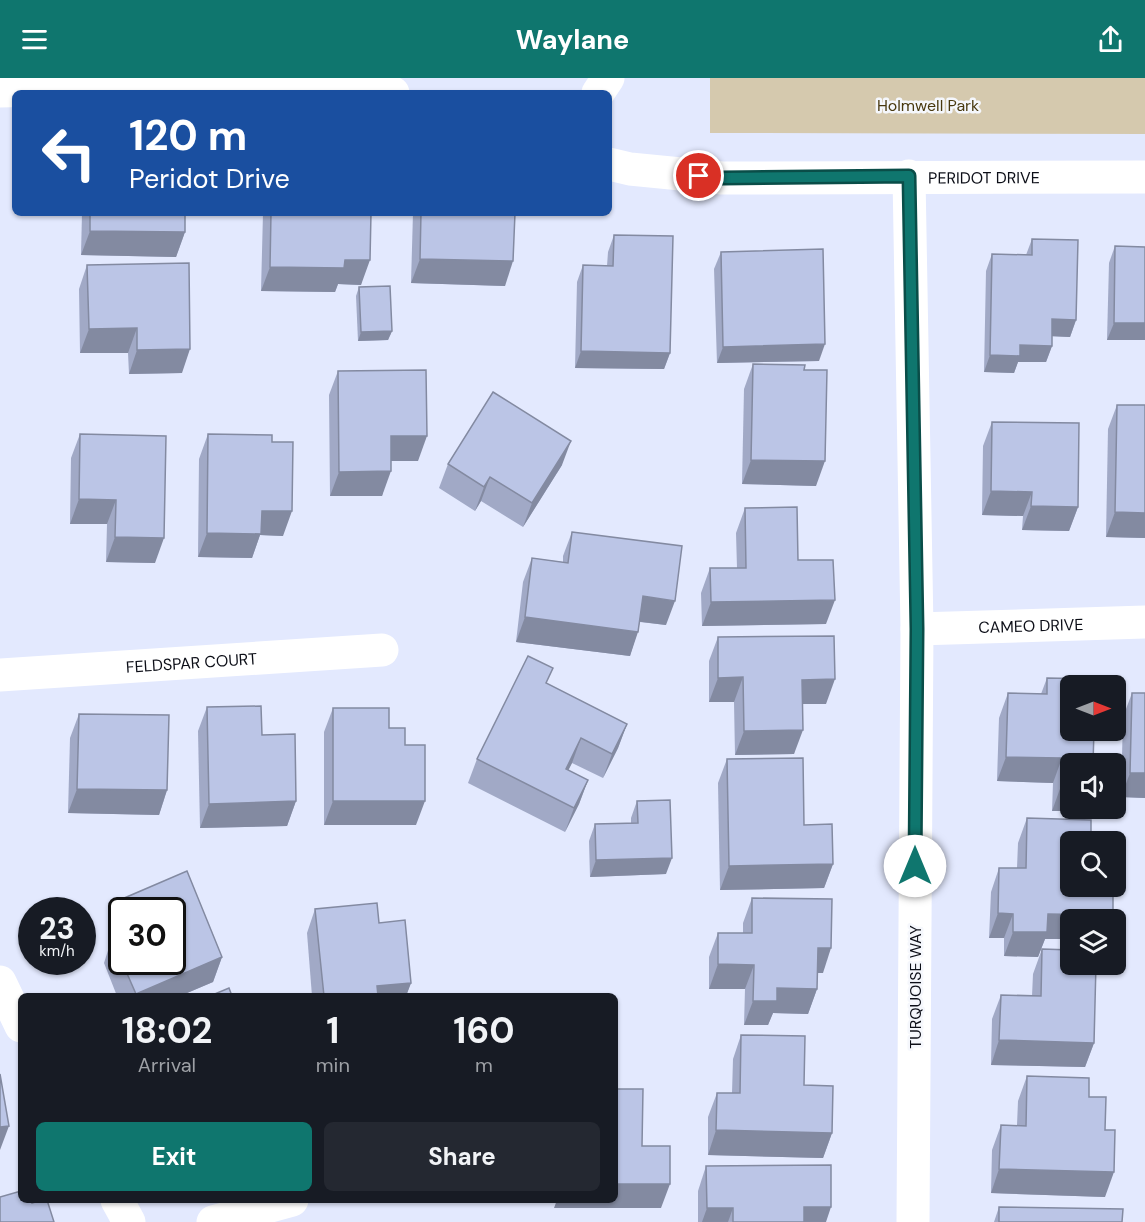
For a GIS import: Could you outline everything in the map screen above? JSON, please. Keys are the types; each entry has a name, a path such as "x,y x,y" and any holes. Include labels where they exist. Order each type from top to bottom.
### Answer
{"street":[{"path":"40,90 281,84 356,90"},
{"name":"PERIDOT DRIVE","path":"612,165 630,169 722,178 1145,177"},
{"name":"TURQUOISE WAY","path":"909,176 917,629 913,1222"},
{"name":"CAMEO DRIVE","path":"917,629 1145,622"},
{"name":"FELDSPAR COURT","path":"0,675 382,650"},
{"path":"0,982 18,1020"},
{"path":"119,1203 129,1222"},
{"path":"213,1222 281,1203"}],"green space":[{"name":"Holmwell Park","path":"710,78 1145,78 1145,134 710,133"}],"building":[{"path":"90,216 185,216 185,232 90,231"},
{"path":"271,216 371,216 370,260 345,260 344,268 270,267"},
{"path":"421,216 515,216 513,261 420,259"},
{"path":"614,235 673,236 670,353 581,351 583,265 613,266"},
{"path":"1032,239 1078,240 1076,320 1052,319 1052,346 1020,345 1020,356 990,355 992,254 1032,255"},
{"path":"1115,246 1145,247 1145,323 1114,323"},
{"path":"823,249 825,344 723,347 721,252"},
{"path":"189,263 190,349 137,350 137,328 89,329 87,265"},
{"path":"390,286 392,331 361,332 359,287"},
{"path":"753,364 805,365 804,370 827,370 825,461 751,460"},
{"path":"426,370 427,436 391,436 391,471 339,472 338,371"},
{"path":"493,392 571,441 532,503 490,477 484,487 448,464"},
{"path":"1117,405 1145,405 1145,513 1115,512"},
{"path":"992,422 1079,423 1078,507 1031,506 1032,492 991,491"},
{"path":"80,434 166,436 164,538 115,537 116,500 79,499"},
{"path":"208,434 272,435 272,442 293,442 292,511 262,511 261,534 207,533"},
{"path":"797,507 798,560 833,560 835,600 711,602 710,568 746,568 745,508"},
{"path":"572,532 682,546 675,601 643,596 638,632 525,617 532,558 568,563"},
{"path":"834,636 835,679 802,680 803,730 744,731 743,677 718,678 718,637"},
{"path":"528,656 553,668 546,683 627,724 612,754 581,738 566,769 588,780 574,808 477,759"},
{"path":"1047,678 1060,678 1060,741 1094,741 1093,753 1060,753 1060,758 1006,757 1008,693 1047,694"},
{"path":"1132,693 1145,693 1145,773 1130,773"},
{"path":"261,706 262,735 295,734 296,801 209,804 207,707"},
{"path":"333,708 389,708 389,728 405,728 405,745 425,745 425,801 333,801"},
{"path":"79,714 169,715 167,790 77,789"},
{"path":"803,758 804,825 832,824 833,864 729,866 727,759"},
{"path":"670,800 672,858 596,860 595,824 638,823 637,801"},
{"path":"1027,818 1091,820 1091,831 1060,831 1060,897 1113,897 1113,909 1060,909 1060,914 1048,914 1047,932 1013,932 1013,914 998,913 999,868 1026,868"},
{"path":"187,871 222,957 186,972 186,897 127,897"},
{"path":"752,898 832,899 831,948 818,948 817,989 777,988 777,1001 753,1001 754,965 718,964 718,933 752,933"},
{"path":"377,903 379,923 405,920 411,983 377,986 378,993 324,993 315,909"},
{"path":"1042,949 1060,950 1060,975 1096,975 1094,1043 999,1040 1001,995 1041,996"},
{"path":"128,975 180,975 138,993 136,993"},
{"path":"229,988 231,993 217,993"},
{"path":"741,1035 805,1036 804,1085 833,1086 832,1133 716,1130 717,1093 740,1093"},
{"path":"0,1074 9,1126 0,1127"},
{"path":"1027,1076 1089,1078 1089,1097 1106,1097 1105,1130 1115,1130 1114,1172 999,1169 1001,1125 1026,1126"},
{"path":"618,1089 643,1089 642,1146 670,1146 670,1184 618,1184"},
{"path":"831,1165 831,1207 804,1207 804,1222 733,1222 733,1208 707,1208 706,1166"},
{"path":"18,1192 18,1203 48,1203 54,1222 0,1222 0,1197"},
{"path":"999,1207 1123,1209 1122,1222 999,1222"}],"route":[{"path":"699,176 722,178 909,176 917,629 915,866"}]}
